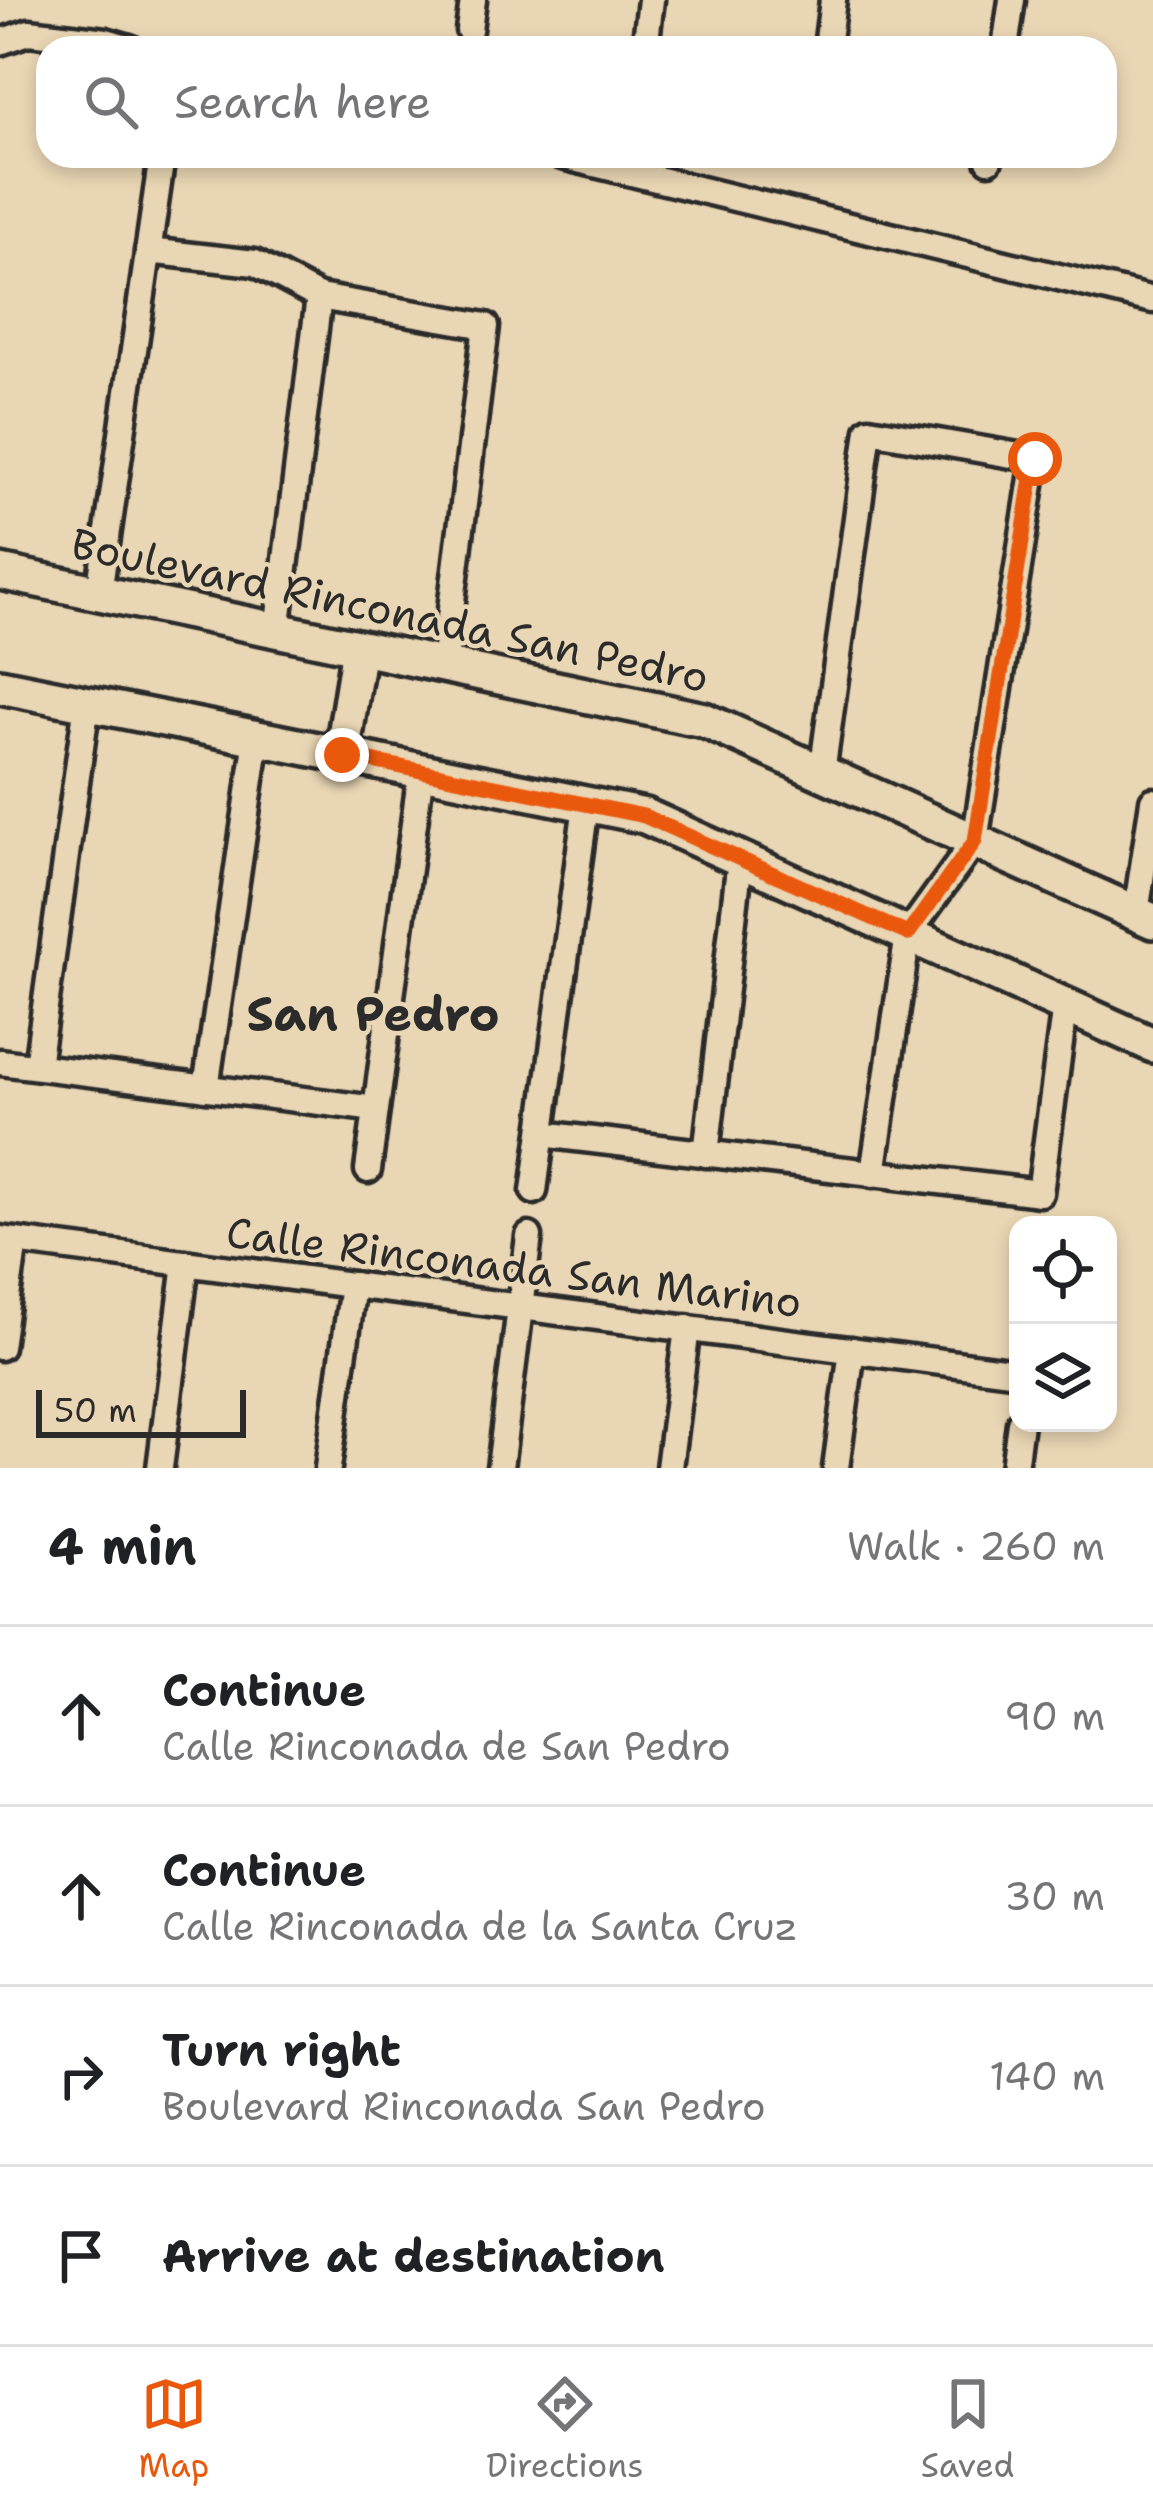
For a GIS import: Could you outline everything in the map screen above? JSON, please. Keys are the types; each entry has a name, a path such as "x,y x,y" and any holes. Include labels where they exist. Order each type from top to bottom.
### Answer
{"street":[{"path":"469,31 473,0"},
{"path":"646,36 651,0"},
{"path":"828,36 833,0"},
{"path":"1007,36 1012,0"},
{"path":"0,42 29,32 68,36"},
{"path":"99,593 160,168"},
{"path":"611,168 1153,300"},
{"path":"148,251 255,263 319,298 486,326 444,666"},
{"path":"277,631 319,298"},
{"path":"822,773 869,430 1035,459 975,841 908,934 873,1174"},
{"name":"Boulevard Rinconada San Pedro","path":"0,572 704,720 1145,917"},
{"path":"342,755 359,648"},
{"path":"0,686 644,816 1153,1045"},
{"path":"37,1066 87,704"},
{"path":"206,1088 256,738"},
{"path":"368,1170 421,771"},
{"path":"1145,917 1153,801"},
{"path":"534,1191 586,805"},
{"path":"706,1154 740,859"},
{"path":"542,1134 1040,1193 1065,1005"},
{"path":"0,1062 376,1109"},
{"path":"500,1468 529,1236"},
{"path":"0,1347 7,1240"},
{"name":"Calle Rinconada San Marino","path":"7,1240 1009,1371"},
{"path":"160,1468 186,1263"},
{"path":"328,1468 353,1285"},
{"path":"669,1468 687,1328"},
{"path":"836,1468 852,1350"},
{"path":"1014,1468 1019,1432"}],"district":[{"name":"San Pedro","path":"373,1014"}],"route":[{"path":"342,755 644,816 908,934 975,841 1035,459"}]}
